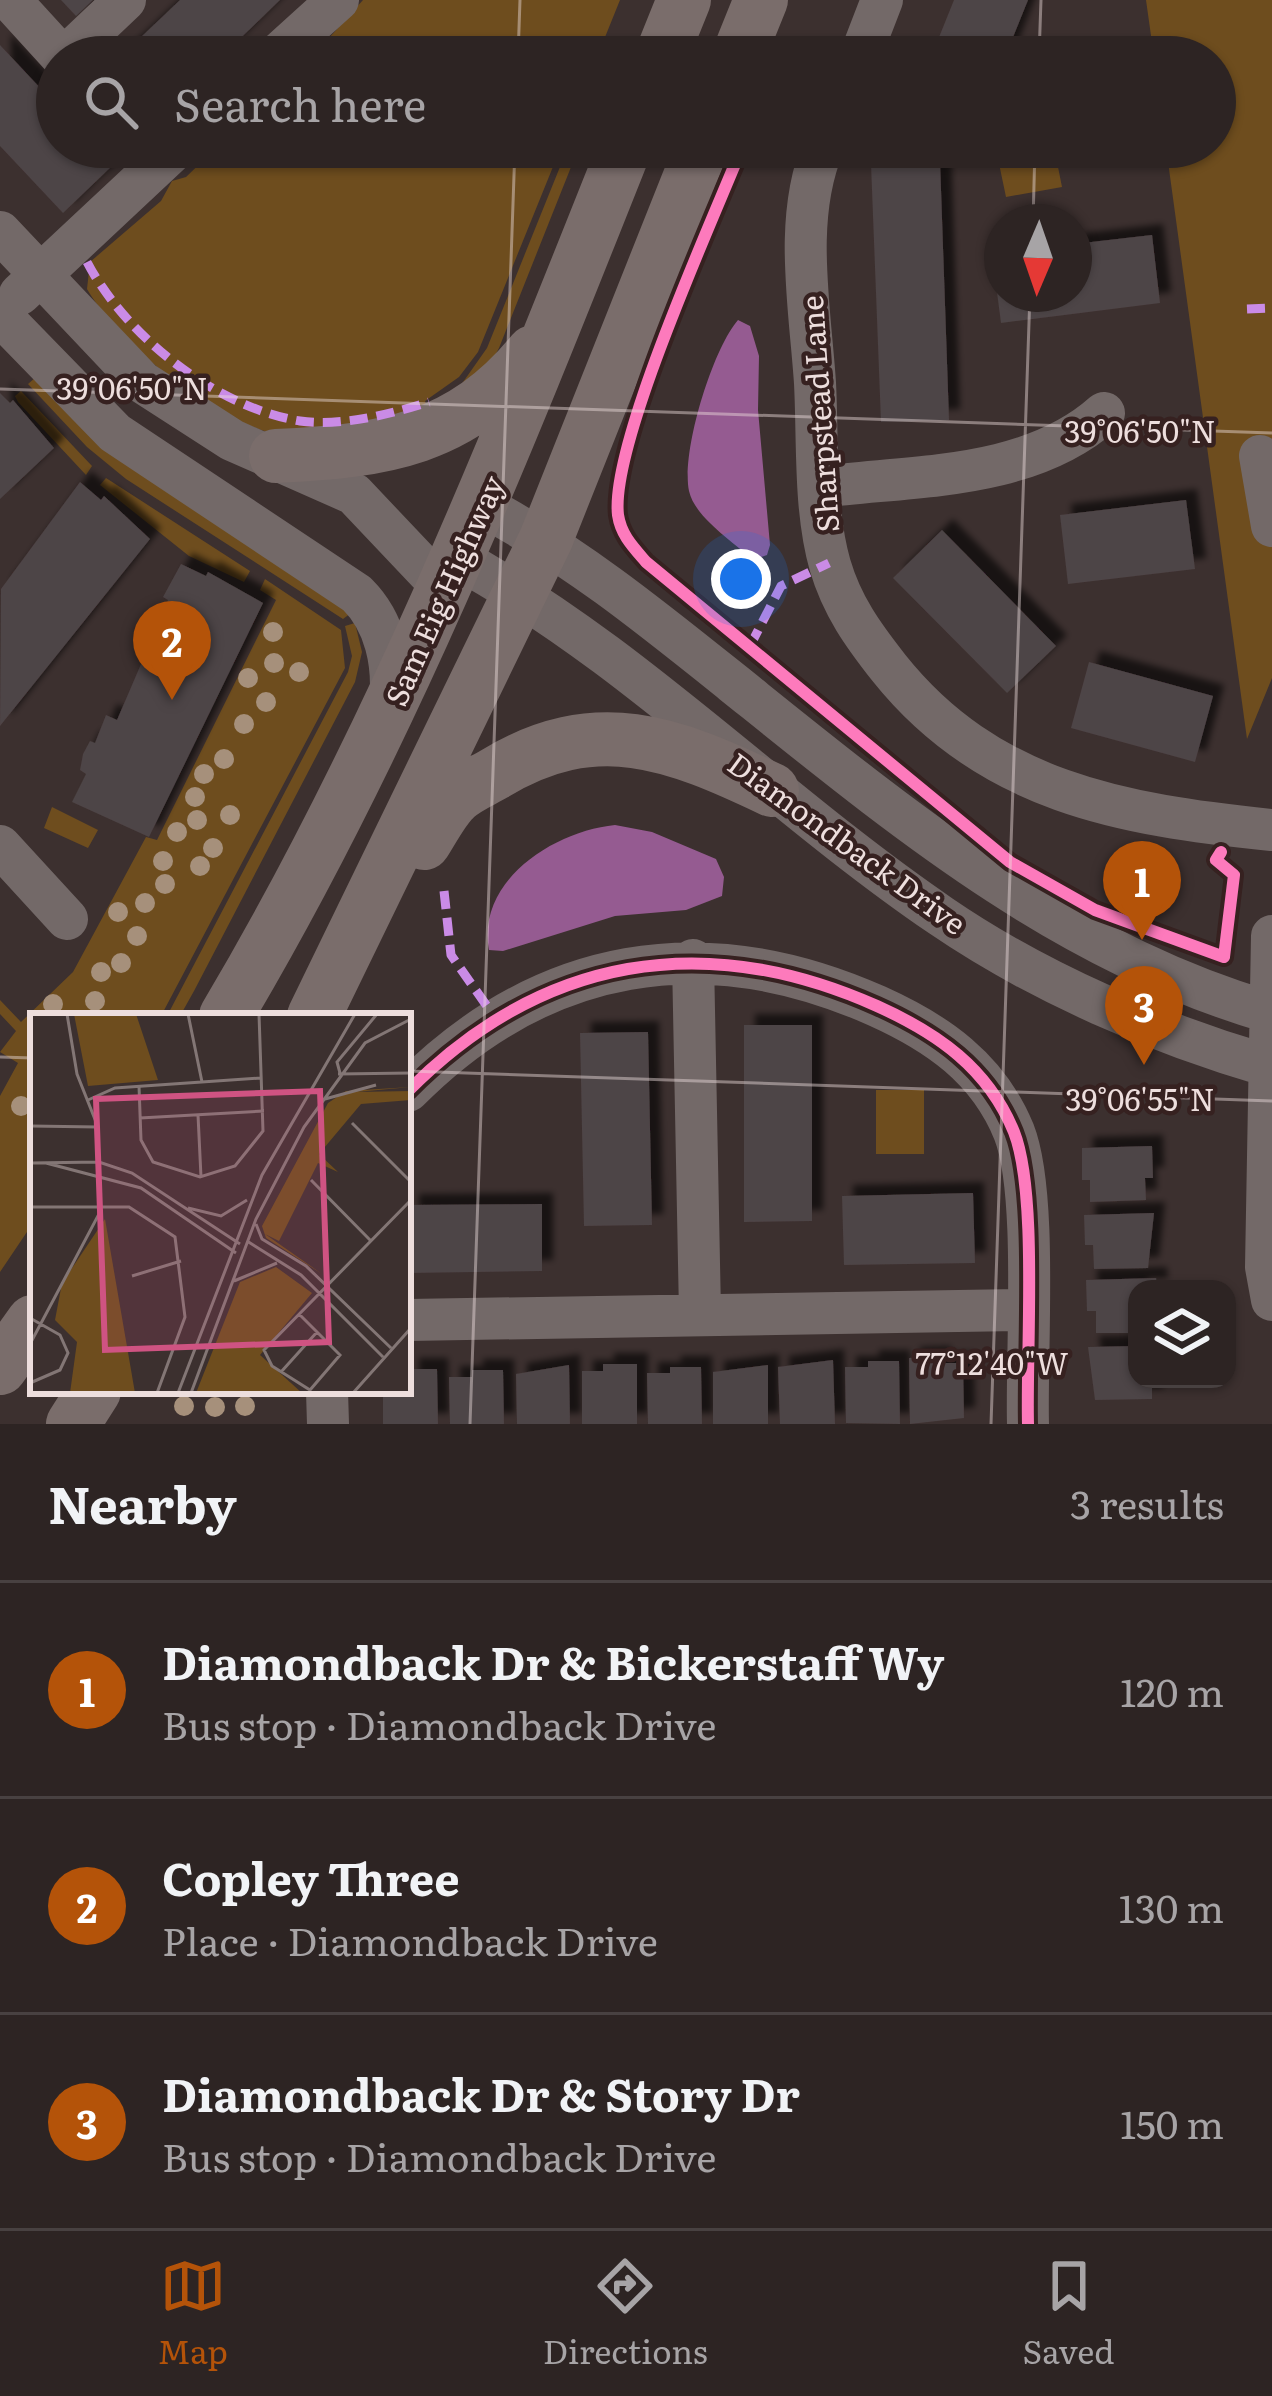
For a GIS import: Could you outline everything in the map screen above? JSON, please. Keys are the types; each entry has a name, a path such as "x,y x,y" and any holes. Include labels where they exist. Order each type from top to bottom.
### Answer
{"main road":[{"path":"669,36 684,0"},
{"path":"747,36 761,0"},
{"name":"Sam Eig Highway","path":"228,1013 390,710 481,505 617,168"},
{"path":"316,1013 546,539 694,168"},
{"path":"276,456 374,447 446,427 518,371 560,310"},
{"path":"450,573 468,645 461,721"},
{"path":"345,959 455,798 520,758 585,736 647,742 711,761 772,790"},
{"path":"0,1355 30,1326"},
{"path":"0,1368 30,1327"}],"street":[{"path":"10,0 44,36"},
{"path":"86,36 125,0"},
{"path":"298,36 338,0"},
{"path":"868,36 882,0"},
{"path":"146,168 0,314 115,433 357,594 387,644 390,710"},
{"name":"Sharpstead Lane","path":"814,168 806,231 821,487 830,562 853,623 921,709 1006,770 1106,806 1272,830"},
{"name":"Diamondback Drive","path":"0,232 142,382 187,416 354,494 450,573 521,593 944,918 1082,995 1271,1067"},
{"path":"821,487 1036,455 1077,437 1104,412"},
{"path":"1259,456 1272,526"},
{"name":"Diamondback Drive","path":"481,505 546,539 947,851 1037,912 1197,988 1272,1013"},
{"path":"0,846 68,920"},
{"path":"1270,1278 1272,936"},
{"path":"693,960 700,1313"},
{"path":"411,1088 479,1028 542,994 622,968 693,960 782,972 848,993 926,1028 961,1055 994,1093 1015,1135 1025,1182 1028,1424"},
{"path":"411,1320 1025,1310"},
{"path":"327,1394 328,1424"}],"shaded area":[{"path":"363,0 620,0 605,36 331,36"},
{"path":"1146,0 1272,0 1272,678 1247,739 1169,168 1236,168 1236,36 1151,36"},
{"path":"195,168 552,168 478,352 459,377 425,401 430,416 302,438 243,423 181,385 125,337 87,289 90,262 161,201 172,181"},
{"path":"560,168 571,168 499,348 489,367 461,385 487,348"},
{"path":"1000,168 1058,168 1062,187 1006,197"},
{"path":"738,320 750,326 759,356 758,410 770,545 767,555 753,560 699,511 689,491 694,428 718,354"},
{"path":"36,377 351,613 343,619 126,479 87,447 28,384"},
{"path":"21,391 92,466 86,475 18,402 15,396"},
{"path":"106,478 250,571 244,582 189,556 100,485"},
{"path":"265,579 341,630 345,668 163,1013 30,1013 73,972 146,837 157,840 276,600 260,590"},
{"path":"355,623 362,652 355,682 182,1013 169,1013 348,672 352,656 345,626"},
{"path":"52,807 98,830 88,848 44,828"},
{"path":"615,825 652,832 716,859 724,877 722,896 686,910 615,916 503,951 489,950 488,925 495,902 524,864 568,837"},
{"path":"0,1000 21,1022 30,1013 30,1227 0,1272 0,1096 18,1063 0,1052 16,1031 0,1014"},
{"path":"876,1090 924,1090 924,1154 876,1154"}],"building":[{"path":"61,0 93,0 76,16"},
{"path":"180,0 280,0 243,36 142,36"},
{"path":"954,0 1028,0 1013,36 939,36"},
{"path":"0,45 36,84 36,168 110,168 63,213 0,146"},
{"path":"871,168 940,168 949,420 881,422"},
{"path":"1152,235 1160,303 1092,312 1092,242"},
{"path":"1000,312 1088,312 1001,323"},
{"path":"0,393 10,403 13,400 54,448 0,499"},
{"path":"80,482 101,500 104,496 150,539 0,726 1,589"},
{"path":"1186,500 1195,569 1068,584 1060,515"},
{"path":"942,530 1056,646 1007,693 893,578"},
{"path":"181,564 206,576 208,572 263,603 149,837 72,802 86,774 80,770 83,754 90,741 95,743 106,715 117,720 168,600 163,597"},
{"path":"1089,662 1213,696 1195,762 1071,728"},
{"path":"744,1025 812,1025 812,1221 744,1222"},
{"path":"648,1032 652,1225 584,1226 580,1033"},
{"path":"1152,1146 1153,1178 1145,1178 1146,1200 1090,1202 1090,1180 1082,1180 1082,1148"},
{"path":"973,1193 975,1263 844,1265 842,1196"},
{"path":"542,1204 542,1271 411,1273 411,1205"},
{"path":"1154,1213 1148,1268 1094,1269 1093,1245 1085,1245 1084,1215"},
{"path":"1156,1278 1156,1280 1128,1280 1128,1333 1096,1333 1096,1311 1087,1311 1086,1280"},
{"path":"1128,1346 1128,1388 1152,1388 1152,1399 1095,1400 1088,1347"},
{"path":"940,1357 940,1363 963,1363 964,1418 910,1424 909,1358"},
{"path":"833,1360 835,1424 780,1424 778,1367"},
{"path":"868,1361 899,1361 900,1424 846,1423 845,1367 868,1367"},
{"path":"603,1364 637,1364 637,1424 582,1424 582,1371 603,1371"},
{"path":"569,1365 570,1424 517,1424 516,1374"},
{"path":"768,1365 768,1424 713,1424 713,1372"},
{"path":"670,1367 701,1367 702,1424 648,1424 647,1373 670,1373"},
{"path":"411,1369 437,1369 438,1424 383,1424 383,1394 411,1394"},
{"path":"472,1370 503,1370 504,1424 450,1424 449,1377 472,1377"}],"marked path":[{"path":"87,262 104,290 149,341 176,364 236,401 315,422 365,418 429,402"},
{"path":"1247,309 1272,308"},
{"path":"750,646 781,586 829,563"},
{"path":"444,891 451,955 496,1019"}],"cycle path":[{"path":"733,168 666,333 630,439 618,515 628,540 646,562 1010,862 1095,910 1224,957 1234,875 1216,860 1221,852"},
{"path":"411,1088 460,1045 513,1010 570,984 628,969 688,963 750,968 813,982 899,1017 940,1041 975,1071 1014,1132 1028,1232 1028,1424"}],"place":[{"name":"Copley Three","path":"172,700"},
{"name":"Diamondback Dr & Bickerstaff Wy","path":"1142,940"},
{"name":"Diamondback Dr & Story Dr","path":"1144,1065"}]}
